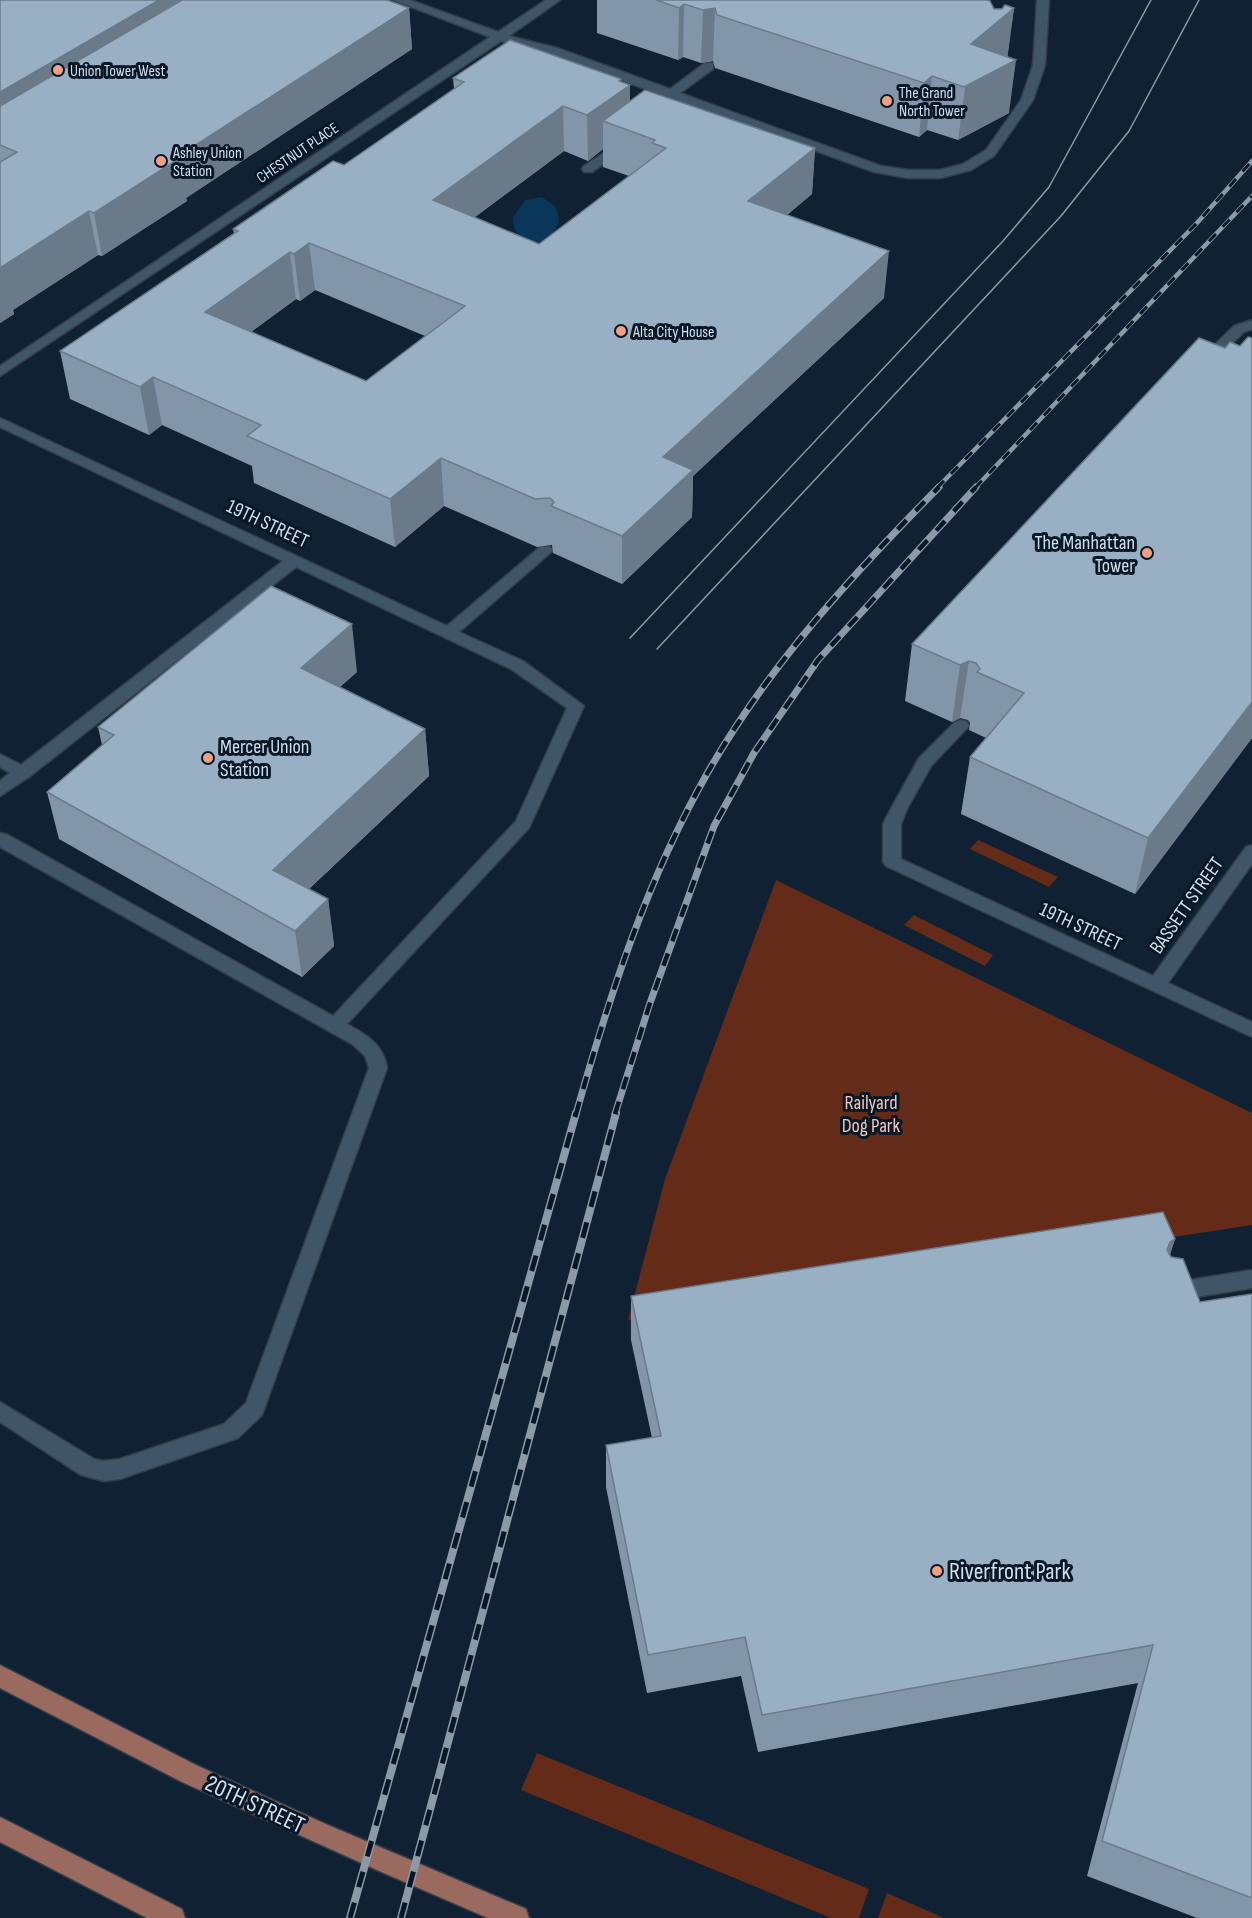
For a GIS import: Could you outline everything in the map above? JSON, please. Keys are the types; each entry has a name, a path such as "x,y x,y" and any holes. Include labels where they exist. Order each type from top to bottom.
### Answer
{"main road":[{"name":"20TH STREET","path":"0,1676 169,1765 306,1828 517,1918"},
{"path":"0,1829 101,1883 173,1918"}],"street":[{"path":"399,0 500,37 553,51 878,169 916,175 956,171 984,158 1027,100 1039,65 1043,0"},
{"name":"CHESTNUT PLACE","path":"0,372 554,0"},
{"path":"671,94 710,66"},
{"path":"668,111 684,99"},
{"path":"588,170 634,136"},
{"path":"1212,355 1239,329 1252,324"},
{"name":"19TH STREET","path":"0,422 517,665 576,706 523,824 335,1025"},
{"path":"448,633 545,550"},
{"path":"0,790 295,560"},
{"name":"19TH STREET","path":"961,726 925,762 900,807 892,824 892,862 1252,1030"},
{"path":"0,760 23,773"},
{"path":"0,841 2,839 335,1025 369,1046 376,1056 378,1068 255,1408 245,1420 231,1431 120,1469 104,1471 89,1468 0,1411"},
{"name":"BASSETT STREET","path":"1156,986 1252,851"},
{"path":"1165,1293 1252,1280"}],"green space":[{"path":"978,840 1058,877 1049,887 970,849"},
{"name":"Railyard Dog Park","path":"776,880 1252,1113 1252,1225 628,1320 665,1179"},
{"path":"914,915 993,955 985,966 904,925"},
{"path":"537,1753 869,1889 859,1918 831,1918 521,1790"},
{"path":"887,1893 944,1918 878,1918"}],"water":[{"path":"542,197 555,206 559,219 553,233 538,245 523,238 517,232 513,217 525,200"}],"building":[{"path":"0,0 159,0 0,92"},
{"path":"182,0 387,0 409,8 94,213 89,211 0,268 0,162 17,152 0,145 0,106"},
{"path":"656,0 987,0 994,9 1002,9 1005,5 1014,8 971,44 1016,60 964,87 932,76 924,83 717,15 715,8 703,10 684,4 679,8"},
{"name":"Alta City House","path":"510,40 621,79 619,81 630,85 587,115 563,106 433,200 539,244 666,148 652,143 655,140 603,121 645,90 815,148 748,201 889,251 663,457 693,470 622,536 551,506 554,502 550,498 535,499 441,458 390,499 247,436 261,425 153,377 140,387 60,351 238,231 233,229 333,161 344,165 464,82 453,78","holes":["309,243 465,306 366,381 205,312 290,252 294,254"]},
{"name":"The Manhattan Tower","path":"1248,337 1252,338 1252,702 1148,838 970,757 1024,693 977,672 980,669 976,663 969,661 960,665 912,644 1199,338 1225,348 1230,342 1240,346"},
{"path":"271,586 352,624 301,668 425,729 273,870 328,899 295,931 47,792 114,735 98,727"},
{"name":"Riverfront Park","path":"1163,1212 1175,1239 1170,1242 1167,1250 1171,1257 1183,1259 1200,1302 1252,1294 1252,1898 1102,1841 1153,1645 762,1715 745,1637 648,1655 606,1445 661,1436 631,1296"}],"tram line":[{"path":"630,638 1003,241 1049,187 1151,0"},
{"path":"657,649 1061,216 1129,131 1199,0"}],"railway":[{"path":"937,488 1197,223 1252,161"},
{"path":"975,488 1252,196"},
{"path":"576,1114 616,983 648,896 666,854 708,772 758,695 814,622 875,553 939,487"},
{"path":"615,1114 650,1003 714,826 754,753 818,660 976,487"},
{"path":"350,1918 576,1113"},
{"path":"401,1918 616,1113"}],"place":[{"name":"Union Tower West","path":"58,70"},
{"name":"The Grand North Tower","path":"887,101"},
{"name":"Ashley Union Station","path":"161,161"},
{"name":"Alta City House","path":"621,331"},
{"name":"The Manhattan Tower","path":"1147,553"},
{"name":"Mercer Union Station","path":"208,758"},
{"name":"Riverfront Park","path":"937,1571"}]}
